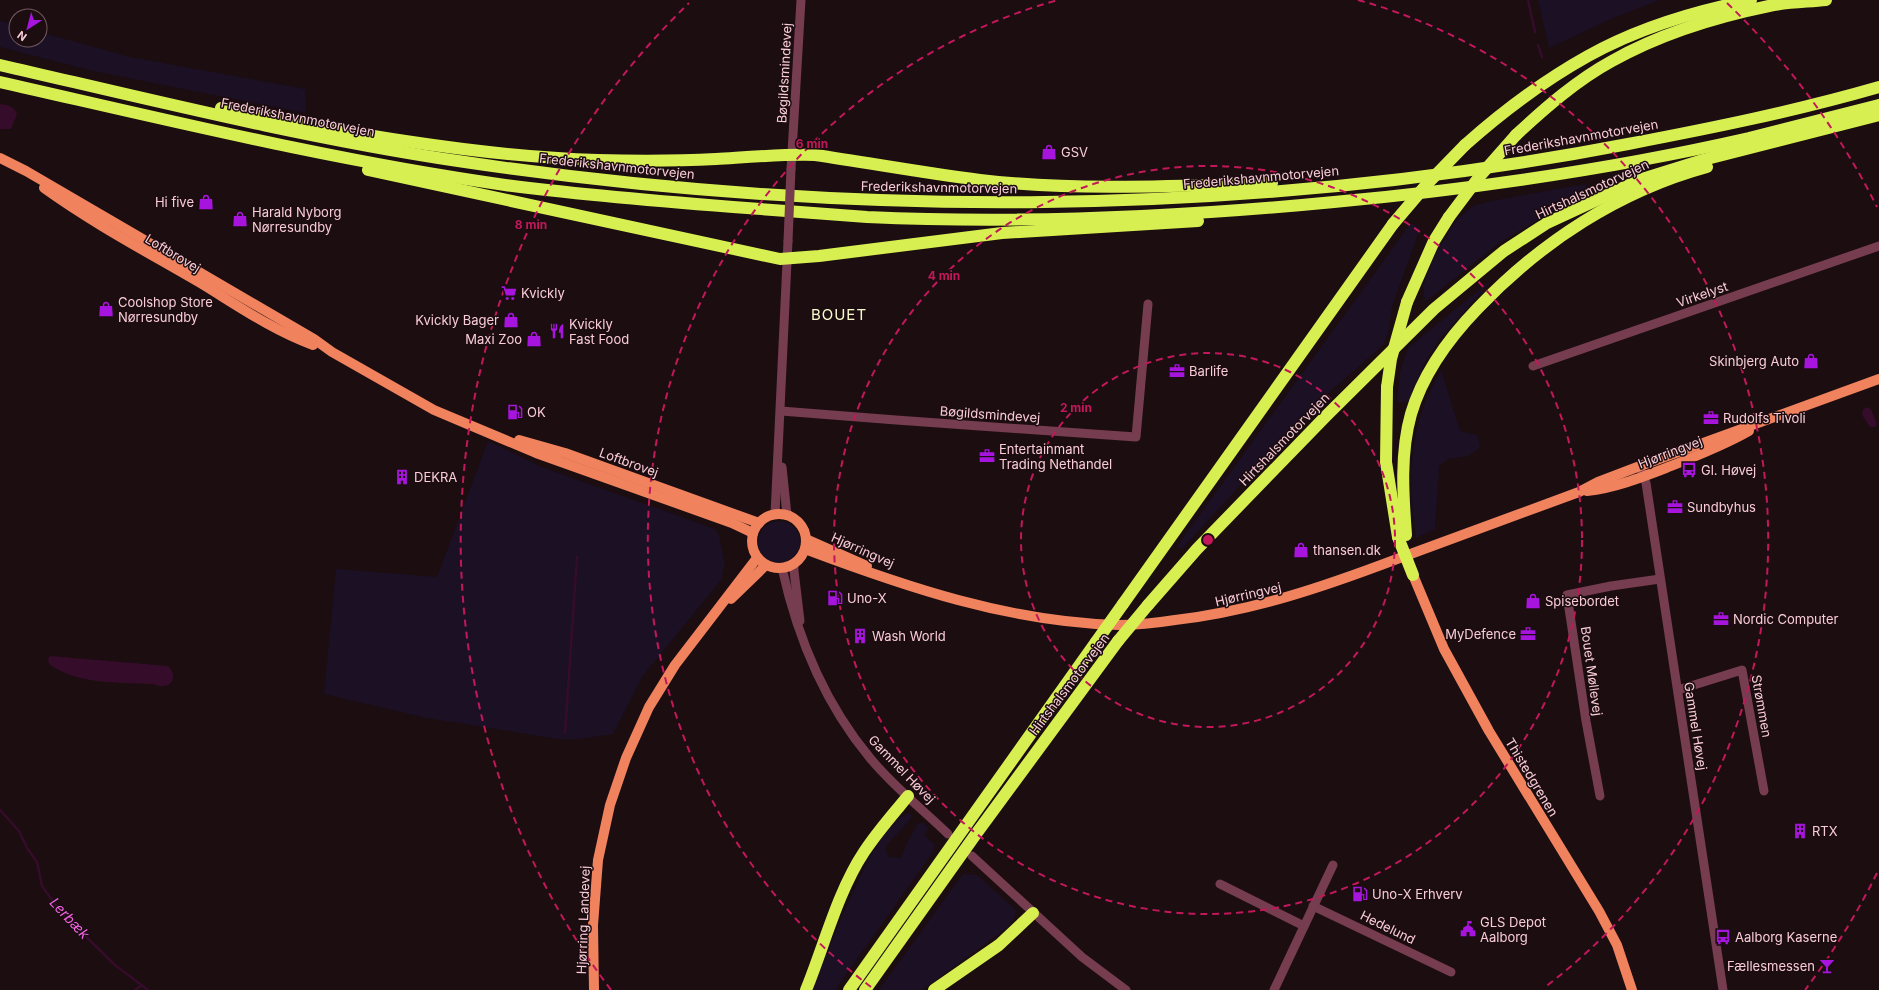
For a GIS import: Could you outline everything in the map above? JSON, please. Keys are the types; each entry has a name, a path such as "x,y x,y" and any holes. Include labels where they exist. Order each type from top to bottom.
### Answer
{"highway":[{"name":"Hirtshalsmotorvejen","path":"849,990 1393,224 1427,184 1465,145 1493,120 1588,56 1629,36 1680,17 1751,0"},
{"path":"1414,578 1402,536 1386,462 1387,387 1391,359 1407,302 1434,241 1449,218 1479,177 1516,135 1554,102 1611,61 1649,42 1724,18 1770,6 1826,0"},
{"path":"0,65 281,119 439,145 541,157 653,160 714,159 792,154 816,155 980,180 1040,184 1213,185 1394,180"},
{"name":"Frederikshavnmotorvejen","path":"0,65 279,128 454,160 656,186 769,195 876,201 1021,203 1215,196 1394,180 1504,165 1616,146 1773,115 1879,87"},
{"path":"0,82 210,131 345,165 493,198 766,256 787,259 1002,232 1156,224 1260,216 1375,198"},
{"path":"210,131 407,169 567,193 868,217 1004,219 1078,218 1259,210 1498,184 1664,155 1746,138 1879,105"},
{"path":"1402,536 1406,440 1411,414 1422,386 1439,354 1462,324 1511,274 1546,246 1594,214 1645,189 1704,168 1879,116"},
{"name":"Hirtshalsmotorvejen","path":"866,990 985,821 1118,641 1197,549 1326,415 1434,308 1504,251 1547,223 1642,179 1703,160 1879,116"},
{"path":"806,990 847,883 864,853 885,823 908,796"},
{"path":"934,990 999,945 1032,913"}],"main road":[{"name":"Loftbrovej","path":"4,160 69,206 209,289 270,324 310,344 332,352 434,410 536,453 732,523 753,533"},
{"name":"Hjørringvej","path":"806,544 909,585 981,607 1051,619 1119,625 1190,619 1251,608 1294,596 1363,573 1579,492 1598,482 1642,471 1735,431 1765,422 1879,379"},
{"name":"Loftbrovej","path":"489,432 565,453 759,523"},
{"path":"775,514 787,515 800,524 806,544 794,564 782,568 766,565 757,558 752,546 753,533 759,523 766,517 775,514"},
{"name":"Hjørring Landevej","path":"594,990 593,925 598,860 610,805 626,758 649,707 675,665 757,558"},
{"name":"Hjørring Landevej","path":"712,616 766,565"},
{"name":"Thistedgrenen","path":"1414,578 1444,649 1489,731 1599,911 1617,944 1632,990"}],"street":[{"name":"Bøgildsmindevej","path":"775,514 781,411 791,169 801,0"},
{"name":"Virkelyst","path":"1533,366 1879,246"},
{"name":"Bøgildsmindevej","path":"781,411 1136,437 1148,304"},
{"name":"Bøgildsmindevej","path":"779,449 787,515"},
{"name":"Gammel Høvej","path":"1642,471 1678,690 1723,990"},
{"name":"Gammel Høvej","path":"794,564 801,631"},
{"name":"Gammel Høvej","path":"782,568 796,621 820,678 843,721 870,758 948,834"},
{"name":"Bouet Møllevej","path":"1600,796 1587,728 1567,595 1611,586 1660,579"},
{"name":"Strømmen","path":"1678,690 1742,670 1764,791"},
{"path":"972,856 1032,913 1097,969 1126,990"},
{"path":"1274,990 1333,865"},
{"path":"1220,884 1304,926"},
{"name":"Hedelund","path":"1313,906 1451,972"}],"shaded area":[{"path":"1538,0 1660,0 1613,18 1549,48"},
{"path":"0,21 8,23 8,48 48,48 48,34 130,57 305,89 306,113 93,71 0,47"},
{"path":"0,104 8,105 16,111 17,114 11,129 0,129"},
{"path":"1585,184 1589,190 1499,243 1425,302 1423,286 1434,256 1456,221 1473,206 1491,201"},
{"path":"1411,223 1420,228 1392,307 1388,333 1383,345 1310,409 1182,549 1177,546"},
{"path":"1494,278 1439,340 1425,362 1409,401 1397,403 1400,372 1408,348"},
{"path":"1441,370 1460,431 1477,435 1480,447 1468,456 1448,459 1439,466 1435,529 1416,538 1411,486 1413,451 1420,417 1426,400"},
{"path":"1866,407 1871,409 1877,424 1875,427 1870,427 1862,415 1863,410"},
{"path":"488,441 544,468 715,529 719,535 725,564 721,580 642,677 613,734 580,739 558,739 427,718 324,694 336,569 437,577"},
{"path":"775,521 783,521 791,524 797,530 800,542 797,554 791,560 783,563 775,563 767,560 761,554 758,546 758,538 761,530 767,524"},
{"path":"50,656 168,666 171,669 173,679 170,684 162,686 85,679 60,671 49,664 48,659"},
{"path":"908,813 912,816 885,848 888,857 901,858 918,823 924,823 929,830 926,831 924,835 935,845 933,852 835,990 812,990 843,914 869,858 885,833 900,818"},
{"path":"963,874 977,875 1016,910 1014,918 1007,928 922,990 879,990"}],"waterway":[{"path":"1528,0 1535,32"},
{"path":"1538,45 1542,57"},
{"path":"565,733 577,557"},
{"name":"Lerbæk","path":"0,810 19,831 27,848 37,862 42,886 60,911 115,965 148,990"},
{"name":"Lerbæk","path":"135,990 142,985"}],"place":[{"name":"GSV","path":"1049,152"},
{"name":"Hi five","path":"206,202"},
{"name":"Harald Nyborg Nørresundby","path":"240,219"},
{"name":"Kvickly","path":"509,293"},
{"name":"Coolshop Store Nørresundby","path":"106,309"},
{"name":"Kvickly Bager","path":"511,320"},
{"name":"Kvickly Fast Food","path":"557,331"},
{"name":"Maxi Zoo","path":"534,339"},
{"name":"Skinbjerg Auto","path":"1811,361"},
{"name":"Barlife","path":"1177,371"},
{"name":"OK","path":"515,412"},
{"name":"Rudolfs Tivoli","path":"1711,418"},
{"name":"Entertainmant Trading Nethandel","path":"987,456"},
{"name":"Gl. Høvej","path":"1689,470"},
{"name":"DEKRA","path":"402,477"},
{"name":"Sundbyhus","path":"1675,507"},
{"name":"thansen.dk","path":"1301,550"},
{"name":"Uno-X","path":"835,598"},
{"name":"Spisebordet","path":"1533,601"},
{"name":"Nordic Computer","path":"1721,619"},
{"name":"MyDefence","path":"1528,634"},
{"name":"Wash World","path":"860,636"},
{"name":"RTX","path":"1800,831"},
{"name":"Uno-X Erhverv","path":"1360,894"},
{"name":"GLS Depot Aalborg","path":"1468,929"},
{"name":"Aalborg Kaserne","path":"1723,937"},
{"name":"Fællesmessen","path":"1827,966"}],"district":[{"name":"BOUET","path":"839,314"}]}
